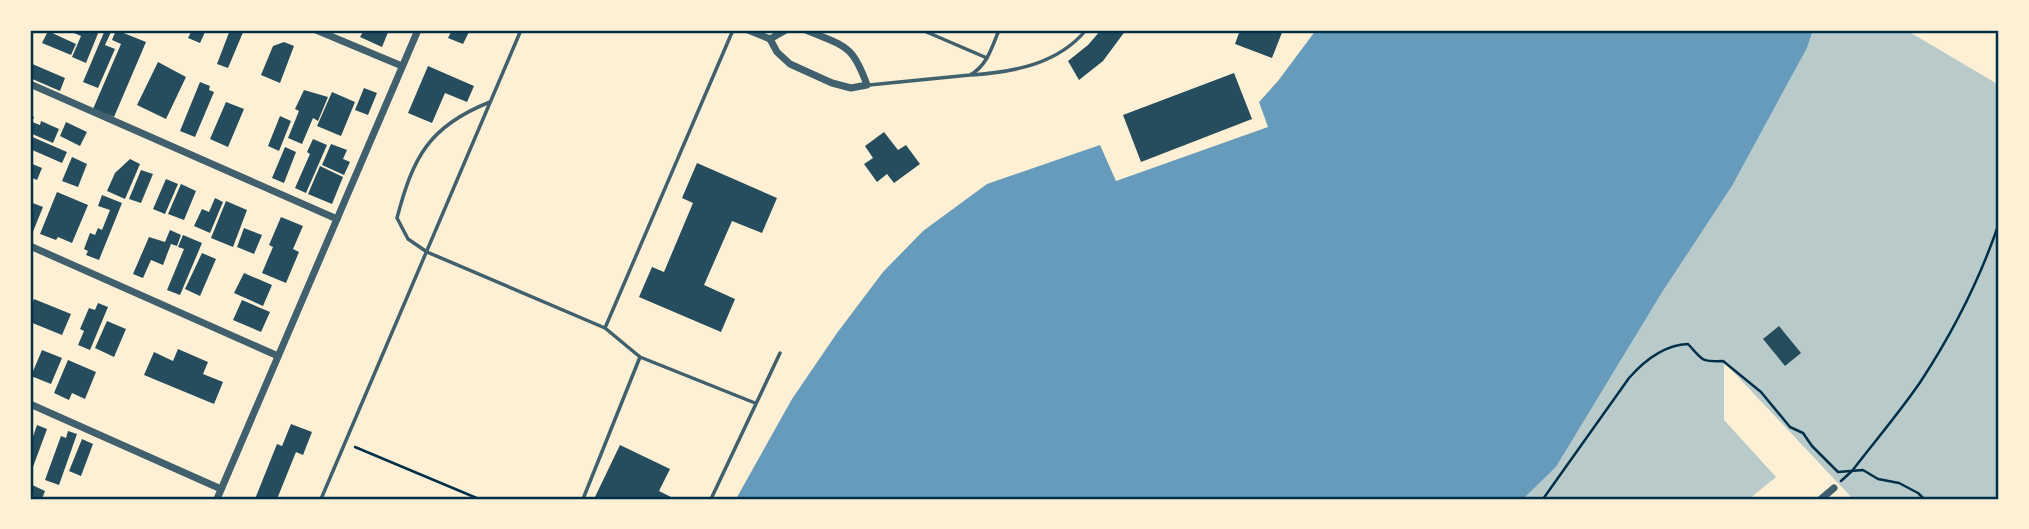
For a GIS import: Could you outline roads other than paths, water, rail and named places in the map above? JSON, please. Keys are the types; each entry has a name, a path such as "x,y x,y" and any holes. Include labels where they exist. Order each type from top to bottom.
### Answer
{"street":[{"path":"316,30 402,66"},
{"path":"216,499 418,30"},
{"path":"748,30 770,39 777,52 790,64 851,88 867,85 858,61 850,49 806,30"},
{"path":"770,39 786,30"},
{"path":"30,85 337,219"},
{"path":"30,246 278,356"},
{"path":"30,404 221,489"},
{"path":"1821,499 1834,488"}],"lane":[{"path":"321,499 521,30"},
{"path":"605,328 733,30"},
{"path":"922,30 987,58"},
{"path":"970,75 979,71 999,30"},
{"path":"867,85 1002,73 1030,67 1078,40 1086,30"},
{"path":"490,102 464,112 433,135 407,180 397,218 408,239 427,251 605,328 640,358 755,403"},
{"path":"711,499 780,353"},
{"path":"583,499 640,358"}],"water":[{"path":"1316,30 1813,30 1807,48 1732,186 1661,294 1556,467 1523,499 736,499 792,399 837,333 883,272 923,231 987,184 1100,145 1116,181 1268,127 1259,102"}]}
